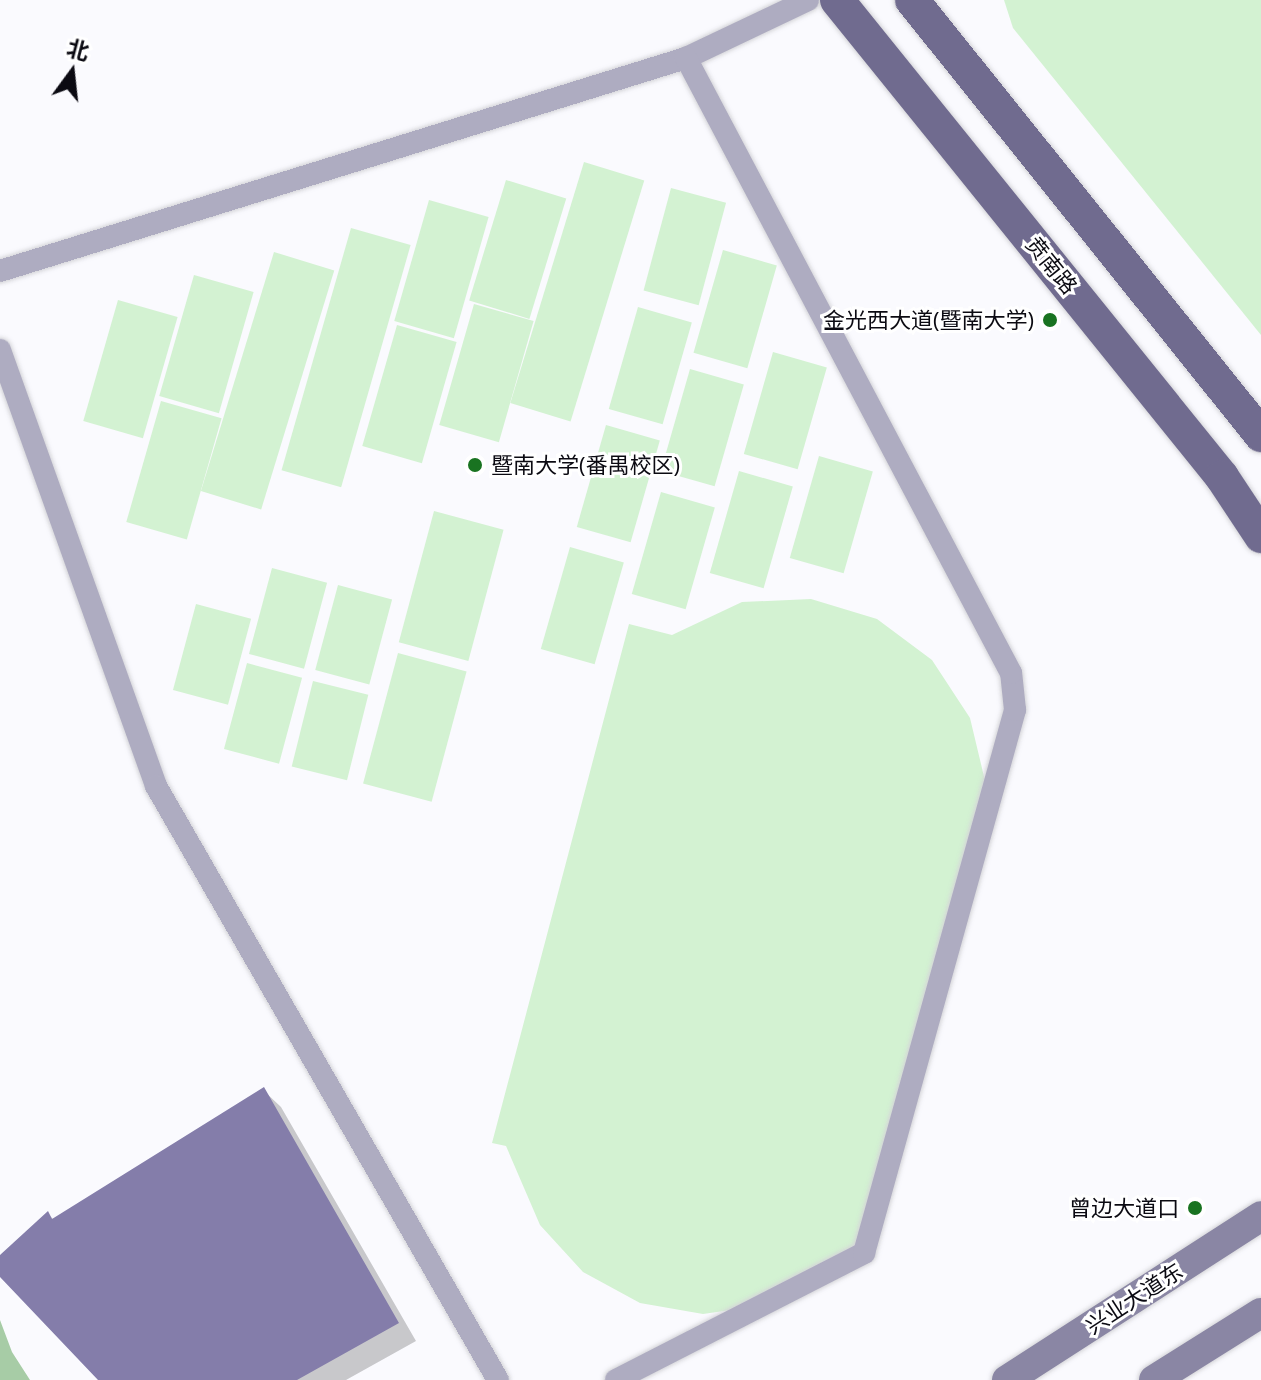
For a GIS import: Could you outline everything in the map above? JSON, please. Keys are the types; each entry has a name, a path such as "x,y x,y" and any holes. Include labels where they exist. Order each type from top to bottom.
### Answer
{"main road":[{"name":"贲南路","path":"837,0 1222,477 1261,536"},
{"path":"915,1 1261,435"},
{"name":"兴业大道东","path":"1007,1380 1261,1216"},
{"path":"1154,1380 1261,1313"}],"street":[{"path":"0,271 686,58 808,0"},
{"path":"616,1380 864,1253 1015,710 1011,673 686,58"},
{"path":"0,350 156,786 498,1380"}],"shaded area":[{"path":"1004,0 1261,0 1261,335 1013,28"},
{"path":"584,162 644,180 571,421 510,403"},
{"path":"506,180 566,198 529,319 469,300"},
{"path":"671,188 726,203 699,305 644,290"},
{"path":"429,200 489,217 454,338 394,321"},
{"path":"351,228 411,245 341,487 282,470"},
{"path":"723,250 777,265 747,368 694,353"},
{"path":"274,252 334,270 261,509 201,491"},
{"path":"194,275 254,292 219,413 159,396"},
{"path":"118,300 178,317 143,438 83,421"},
{"path":"474,304 534,321 499,442 439,425"},
{"path":"638,307 692,322 663,424 609,409"},
{"path":"397,325 457,342 422,463 362,446"},
{"path":"773,352 827,367 798,469 744,454"},
{"path":"690,369 744,384 715,486 661,471"},
{"path":"161,401 222,418 187,539 126,522"},
{"path":"606,425 660,440 631,542 577,527"},
{"path":"819,456 873,471 844,573 790,558"},
{"path":"739,471 793,486 764,588 710,573"},
{"path":"661,492 715,507 686,609 632,594"},
{"path":"434,511 504,530 468,661 399,642"},
{"path":"570,547 624,562 595,664 541,649"},
{"path":"272,568 327,583 304,669 249,654"},
{"path":"338,585 392,599 369,684 315,670"},
{"path":"811,599 877,619 932,660 970,718 986,785 869,1230 824,1276 766,1305 703,1314 640,1303 583,1272 540,1225 506,1146 492,1143 629,624 672,635 742,602"},
{"path":"196,604 251,619 228,705 173,690"},
{"path":"398,653 467,671 432,802 363,783"},
{"path":"247,663 302,678 279,764 224,749"},
{"path":"313,681 368,695 347,780 292,766"},
{"path":"0,1320 12,1352 30,1380 0,1380"}],"building":[{"path":"264,1087 399,1323 297,1380 98,1380 0,1277 0,1255 48,1211 52,1219"}],"place":[{"name":"金光西大道(暨南大学)","path":"1050,320"},
{"name":"暨南大学(番禺校区)","path":"475,465"},
{"name":"曾边大道口","path":"1195,1208"}]}
